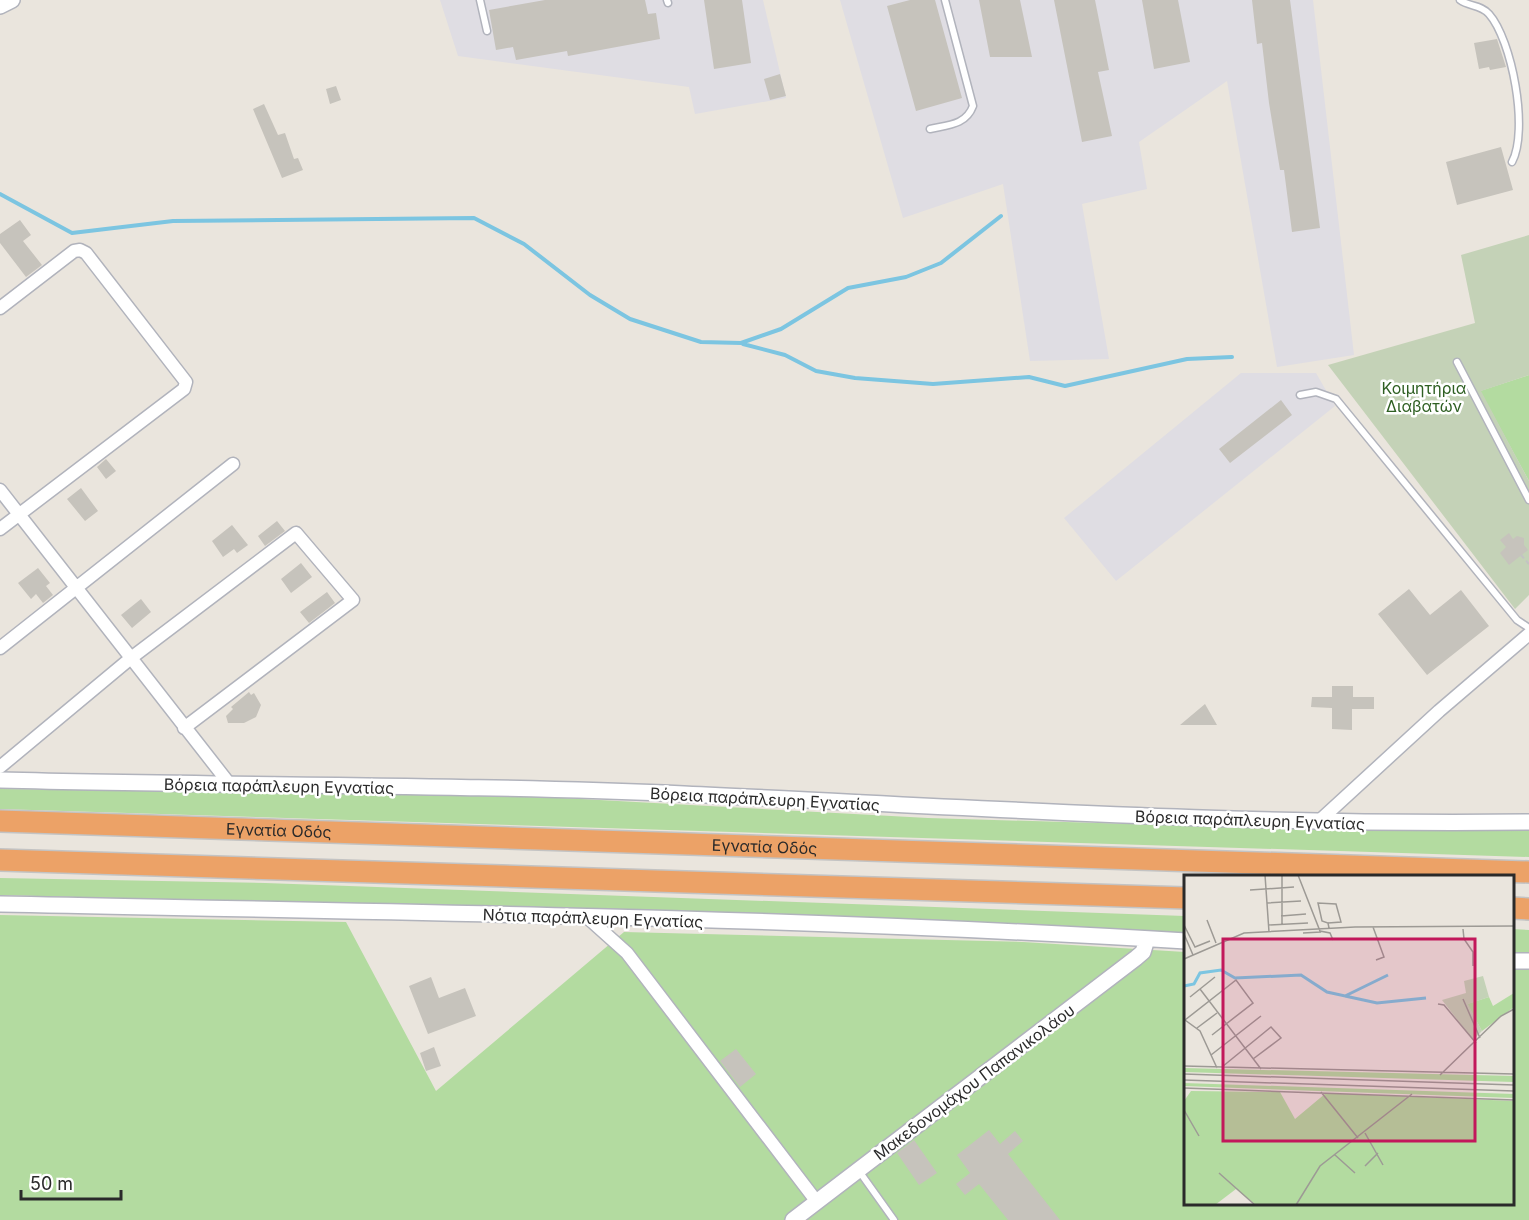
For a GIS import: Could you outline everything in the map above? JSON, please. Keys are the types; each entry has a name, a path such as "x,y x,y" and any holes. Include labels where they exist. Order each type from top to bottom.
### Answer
{"highway":[{"name":"Εγνατία Οδός","path":"0,821 1529,872"},
{"path":"0,861 1184,898"},
{"path":"1514,908 1529,909"}],"street":[{"path":"0,6 12,0"},
{"path":"0,308 74,251 80,250 86,253 115,289 186,382 184,388 0,529"},
{"path":"0,648 233,464"},
{"path":"0,490 231,786"},
{"path":"0,766 130,658 296,533 353,600 184,728"},
{"path":"1317,823 1439,711 1529,634"},
{"name":"Βόρεια παράπλευρη Εγνατίας","path":"0,780 231,786 543,789 1083,815 1317,823 1529,822"},
{"name":"Νότια παράπλευρη Εγνατίας","path":"0,904 972,929 1184,941"},
{"path":"588,918 627,953 817,1202"},
{"name":"Μακεδονομάχου Παπανικολάου","path":"793,1220 1136,958 1143,952 1147,939"}],"lane":[{"path":"480,0 487,31"},
{"path":"930,129 962,122 969,116 973,106 945,0"},
{"path":"1460,0 1476,4 1486,11 1503,38 1517,101 1517,152 1512,162"},
{"path":"1457,362 1529,500"},
{"path":"1300,394 1316,392 1336,399 1517,620 1529,628"},
{"path":"859,1170 894,1220"}],"path":[{"path":"1521,555 1529,564"}],"shaded area":[{"path":"440,0 763,0 786,98 695,114 689,87 458,56"},
{"path":"840,0 1313,0 1354,355 1277,367 1227,81 1139,142 1147,189 1082,204 1109,359 1030,361 1003,184 903,218"},
{"path":"1241,373 1316,373 1335,406 1116,581 1064,518"}],"green space":[{"name":"Κοιμητήρια Διαβατών","path":"1529,235 1529,375 1481,391 1529,481 1529,595 1515,609 1328,365 1475,323 1461,255"},
{"path":"1529,375 1529,481 1480,391"},
{"path":"0,789 507,795 928,818 1331,830 1529,829 1529,857 0,809"},
{"path":"0,878 265,883 1184,916 1184,934 674,913 0,895"},
{"path":"0,915 346,922 436,1091 624,932 1023,942 1184,952 1184,1205 1514,1205 1514,969 1529,970 1529,1220 0,1220"},
{"path":"1514,929 1529,930 1529,954 1514,953"}],"building":[{"path":"545,0 645,0 648,14 656,13 660,39 568,56 567,51 516,60 513,47 496,50 489,10"},
{"path":"704,0 742,0 751,63 714,69"},
{"path":"910,0 935,0 962,98 916,111 887,6"},
{"path":"979,0 1020,0 1032,57 990,57"},
{"path":"1054,0 1095,0 1109,70 1098,72 1112,136 1082,142"},
{"path":"1142,0 1178,0 1190,62 1154,69"},
{"path":"1252,0 1290,0 1320,228 1292,232 1284,170 1280,170 1262,43 1257,44"},
{"path":"1497,39 1506,67 1490,70 1489,67 1479,69 1474,43"},
{"path":"780,74 786,96 770,100 764,79"},
{"path":"336,86 341,100 330,104 326,89"},
{"path":"264,104 278,135 285,133 294,159 298,158 303,170 282,178 253,109"},
{"path":"1501,147 1513,190 1457,205 1446,162"},
{"path":"20,220 31,235 23,241 42,265 26,277 0,243 0,234"},
{"path":"1281,400 1292,415 1230,463 1219,449"},
{"path":"106,459 116,471 106,479 97,467"},
{"path":"81,488 98,511 85,521 67,499"},
{"path":"277,521 285,531 265,546 258,536"},
{"path":"232,525 248,545 237,553 234,549 223,557 212,541"},
{"path":"1509,533 1513,539 1517,536 1524,538 1524,545 1528,550 1509,565 1500,553 1506,547 1500,540"},
{"path":"301,563 312,577 291,593 281,579"},
{"path":"38,568 50,583 46,586 53,595 43,603 36,594 31,599 18,583"},
{"path":"1409,589 1430,615 1461,590 1489,626 1427,675 1378,614"},
{"path":"327,592 335,603 309,623 300,612"},
{"path":"141,599 151,612 132,628 121,615"},
{"path":"1332,686 1353,686 1353,697 1374,697 1374,709 1352,709 1352,730 1332,729 1332,708 1311,707 1312,697 1332,697"},
{"path":"249,692 251,695 254,693 261,705 256,717 244,723 228,723 226,716 233,709 231,707"},
{"path":"1205,704 1217,725 1180,725"},
{"path":"431,977 439,998 465,988 476,1016 428,1034 409,986"},
{"path":"434,1047 441,1066 426,1071 420,1053"},
{"path":"736,1049 756,1074 740,1087 720,1061"},
{"path":"989,1130 1000,1144 1015,1131 1023,1141 1008,1154 1060,1220 1008,1220 979,1184 965,1195 956,1184 970,1173 957,1155"},
{"path":"914,1140 937,1173 919,1185 897,1153"}],"waterway":[{"path":"0,194 72,233 173,221 474,218 524,244 590,295 630,319 701,342 741,343 781,329 848,288 906,277 941,263 1001,216"},
{"path":"743,344 785,355 816,371 855,378 933,384 1029,377 1065,386 1187,359 1232,357"}]}
